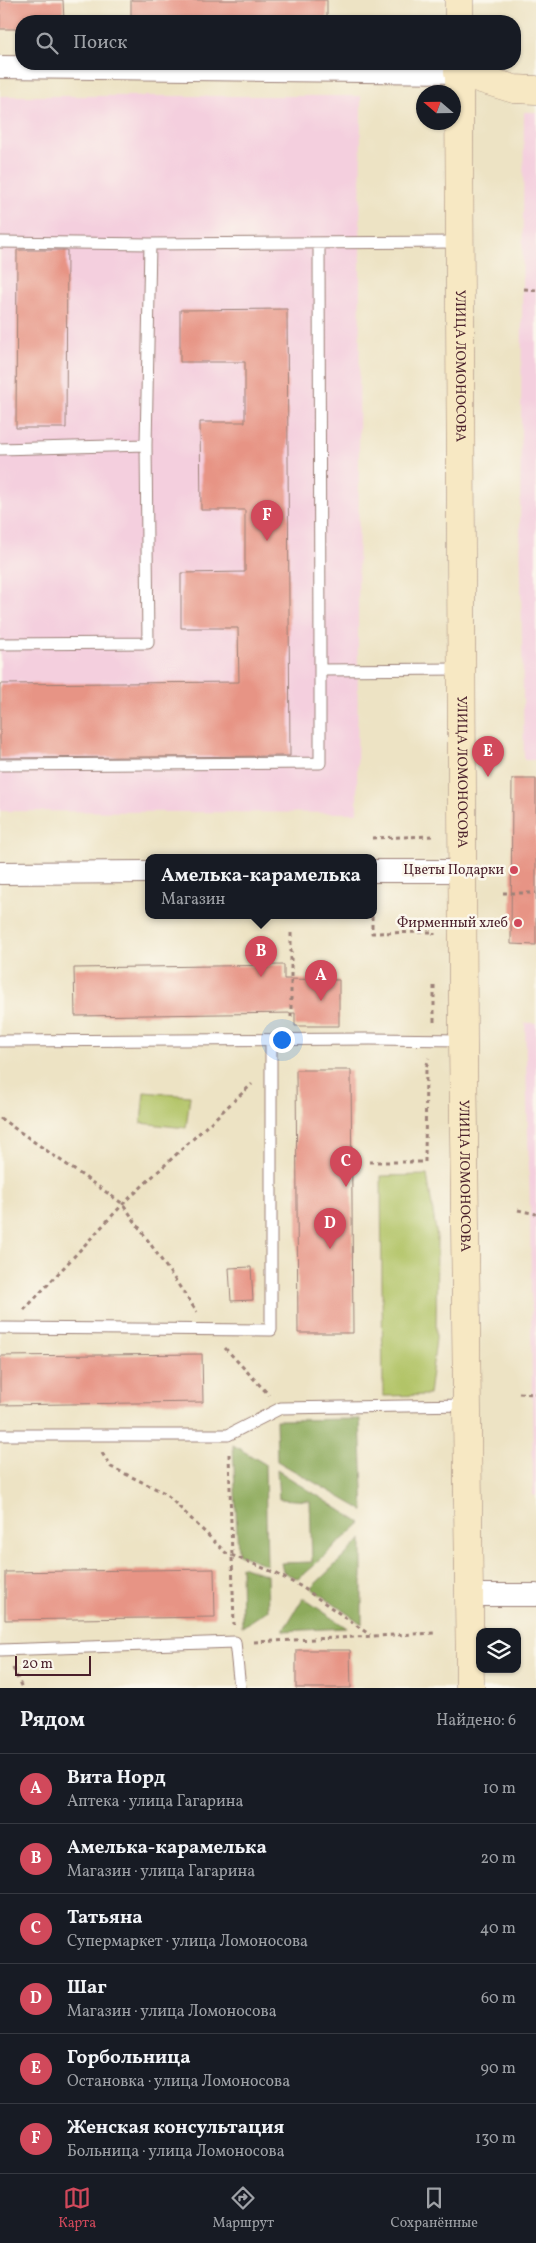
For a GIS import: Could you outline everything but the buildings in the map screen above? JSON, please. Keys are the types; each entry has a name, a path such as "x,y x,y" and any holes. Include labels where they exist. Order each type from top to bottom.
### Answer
{"main road":[{"path":"459,0 459,15"},
{"name":"УЛИЦА ЛОМОНОСОВА","path":"459,70 463,1040 470,1688"},
{"path":"464,70 514,90 536,90"}],"street":[{"path":"0,67 15,67"},
{"path":"377,871 462,871"},
{"path":"0,873 145,872"},
{"path":"469,1595 536,1595"}],"lane":[{"path":"0,242 150,244 459,242"},
{"path":"0,765 320,763 319,243"},
{"path":"0,644 148,643 146,445 150,244"},
{"path":"0,449 146,445"},
{"path":"320,670 461,670"},
{"path":"4,1328 271,1330 271,1040"},
{"path":"0,1041 463,1040"},
{"path":"0,1435 228,1435 281,1408 467,1405"},
{"path":"0,1650 235,1642 240,1688"}],"path":[{"path":"524,289 536,290"},
{"path":"372,838 433,836"},
{"path":"503,893 536,893"},
{"path":"372,919 372,933 434,932 434,942"},
{"path":"291,933 291,1040"},
{"path":"369,1162 425,1162 426,1068 434,1040 434,981"},
{"path":"4,1328 123,1204 271,1066"},
{"path":"0,1118 123,1204 208,1329 281,1408"},
{"path":"518,1210 536,1214"},
{"path":"519,1393 536,1394"},
{"path":"91,1435 110,1467 165,1493 226,1553 273,1572 302,1588 370,1635"},
{"path":"228,1435 235,1642 435,1633"}],"shaded area":[{"path":"0,96 361,96 357,813 0,811"},
{"path":"524,112 536,112 536,760 524,760 520,524"},
{"path":"525,1023 536,1023 536,1496 533,1495 530,1211"}],"green space":[{"path":"144,1092 190,1096 186,1128 141,1123"},
{"path":"427,1175 437,1237 436,1339 429,1395 383,1396 381,1176"},
{"path":"360,1419 364,1511 277,1461 276,1420"},
{"path":"233,1445 265,1464 267,1565 238,1554"},
{"path":"277,1470 361,1523 298,1579 283,1572 281,1563 312,1562 310,1501 279,1499"},
{"path":"362,1539 362,1624 311,1588"},
{"path":"241,1566 267,1575 268,1610 242,1627"},
{"path":"303,1598 347,1628 283,1631"}],"place":[{"name":"Женская консультация","path":"267,541"},
{"name":"Горбольница","path":"488,777"},
{"name":"Цветы Подарки","path":"514,870"},
{"name":"Фирменный хлеб","path":"518,923"},
{"name":"Амелька-карамелька","path":"261,977"},
{"name":"Вита Норд","path":"321,1001"},
{"name":"Татьяна","path":"346,1187"},
{"name":"Шаг","path":"330,1249"}]}
